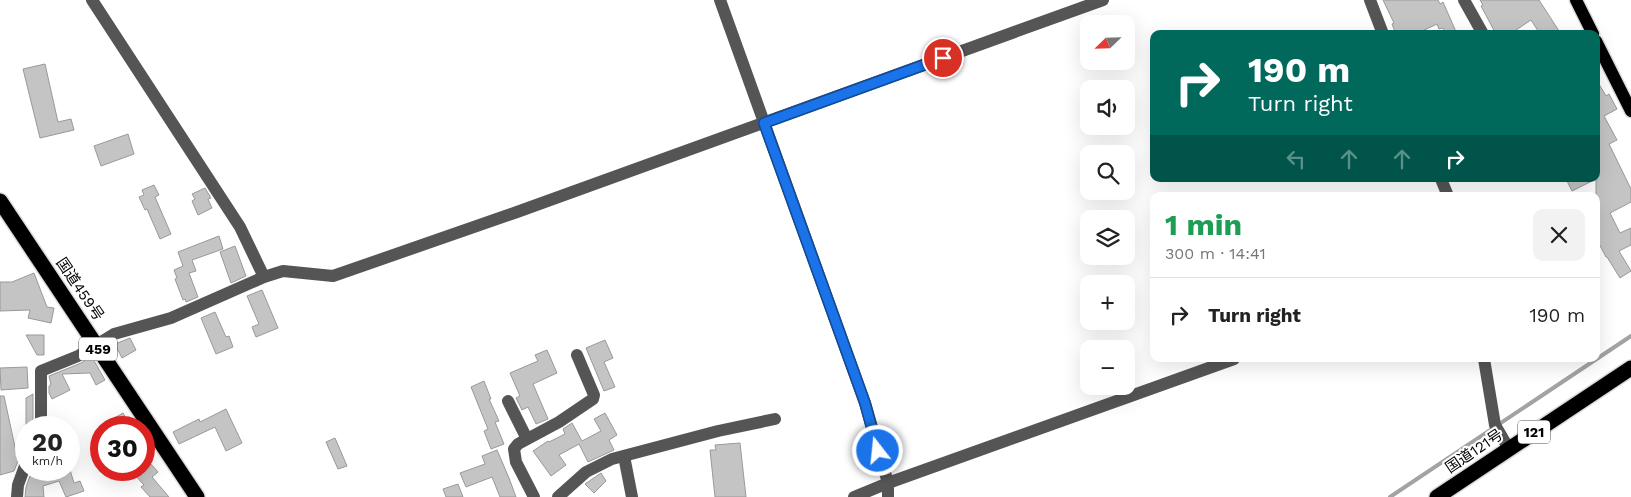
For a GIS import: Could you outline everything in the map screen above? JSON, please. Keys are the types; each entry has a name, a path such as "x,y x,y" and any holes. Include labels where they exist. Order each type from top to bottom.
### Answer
{"highway":[{"name":"国道459号","path":"0,200 197,497"},
{"name":"国道121号","path":"1437,497 1631,368"}],"main road":[{"path":"1576,0 1591,30"},
{"path":"1600,49 1631,111"}],"street":[{"path":"92,0 240,227 264,277"},
{"path":"720,0 865,403 888,483 888,497"},
{"path":"42,416 41,371 78,356 114,334 170,318 264,277 283,271 333,276 1103,0"},
{"path":"1370,0 1382,30"},
{"path":"1464,0 1481,30"},
{"path":"534,497 516,462 514,448 559,422 592,399 594,395 577,355"},
{"path":"854,497 888,483 1226,362"},
{"path":"1484,362 1495,425 1509,449"},
{"path":"508,401 527,439"},
{"path":"558,497 586,472 612,459 718,431 775,419"},
{"path":"624,456 632,497"},
{"path":"17,497 19,481"}],"building":[{"path":"1383,0 1438,0 1440,4 1443,2 1455,30 1439,29 1437,24 1424,30 1394,30 1392,24 1394,23"},
{"path":"1480,0 1539,0 1558,30 1537,30 1531,20 1516,30 1494,30 1481,6 1483,5"},
{"path":"45,64 58,122 71,119 74,130 40,138 23,69"},
{"path":"1600,86 1606,96 1609,94 1617,109 1604,116 1617,140 1609,144 1631,189 1631,202 1610,213 1620,233 1631,228 1631,245 1619,251 1631,271 1620,278 1600,246 1600,192 1596,192 1596,182 1600,182"},
{"path":"128,134 134,154 101,166 94,146"},
{"path":"1568,182 1590,182 1572,191"},
{"path":"154,185 159,195 155,197 171,234 160,239 147,209 145,210 139,197 144,195 142,190"},
{"path":"205,188 211,198 208,199 212,208 198,215 192,201 195,199 192,194"},
{"path":"219,236 223,249 192,260 196,271 189,273 198,297 186,302 185,299 183,300 175,279 177,278 174,270 183,266 178,252"},
{"path":"235,246 246,276 231,283 220,252"},
{"path":"34,273 47,307 54,308 51,323 28,318 30,310 0,311 0,282 12,282"},
{"path":"262,290 278,328 256,337 252,327 259,324 247,296"},
{"path":"215,312 226,337 229,336 233,347 216,354 201,318"},
{"path":"26,335 44,335 44,355 37,355"},
{"path":"130,338 136,350 122,358 115,344"},
{"path":"605,340 613,358 604,362 615,387 604,391 586,348"},
{"path":"547,350 557,373 533,384 548,419 536,424 528,407 522,410 516,398 520,396 510,373 538,361 535,355"},
{"path":"92,357 105,380 96,385 90,373 62,374 70,390 52,399 49,393 49,386 51,385 49,376"},
{"path":"27,367 28,388 1,390 0,368"},
{"path":"484,381 491,399 489,399 499,421 495,422 504,444 491,449 484,431 488,429 471,387"},
{"path":"33,394 33,416 26,416 26,398"},
{"path":"0,396 4,396 15,447 15,468 14,471 0,475"},
{"path":"226,409 242,443 226,451 215,427 179,444 173,432 199,419 200,422"},
{"path":"605,413 617,435 609,440 614,450 588,462 579,444 559,455 566,465 551,476 533,451 548,441 565,434 563,429 572,423 582,441 601,431 594,419"},
{"path":"335,438 347,466 338,469 326,442"},
{"path":"740,443 746,497 715,497 710,450 716,450 715,445"},
{"path":"497,450 516,497 500,497 492,477 466,487 460,473 485,464 482,456"},
{"path":"601,473 606,481 594,493 585,484"},
{"path":"28,481 59,481 43,486 44,497 25,497"},
{"path":"59,481 73,481 74,483 80,481 84,491 66,497"},
{"path":"140,481 155,481 169,497 150,497 141,487 144,485"},
{"path":"458,484 463,497 446,497 443,489"}],"waterway":[{"path":"1600,357 1631,336"},
{"path":"1390,497 1592,362"}],"route":[{"path":"878,451 865,403 764,123 943,58"}]}
